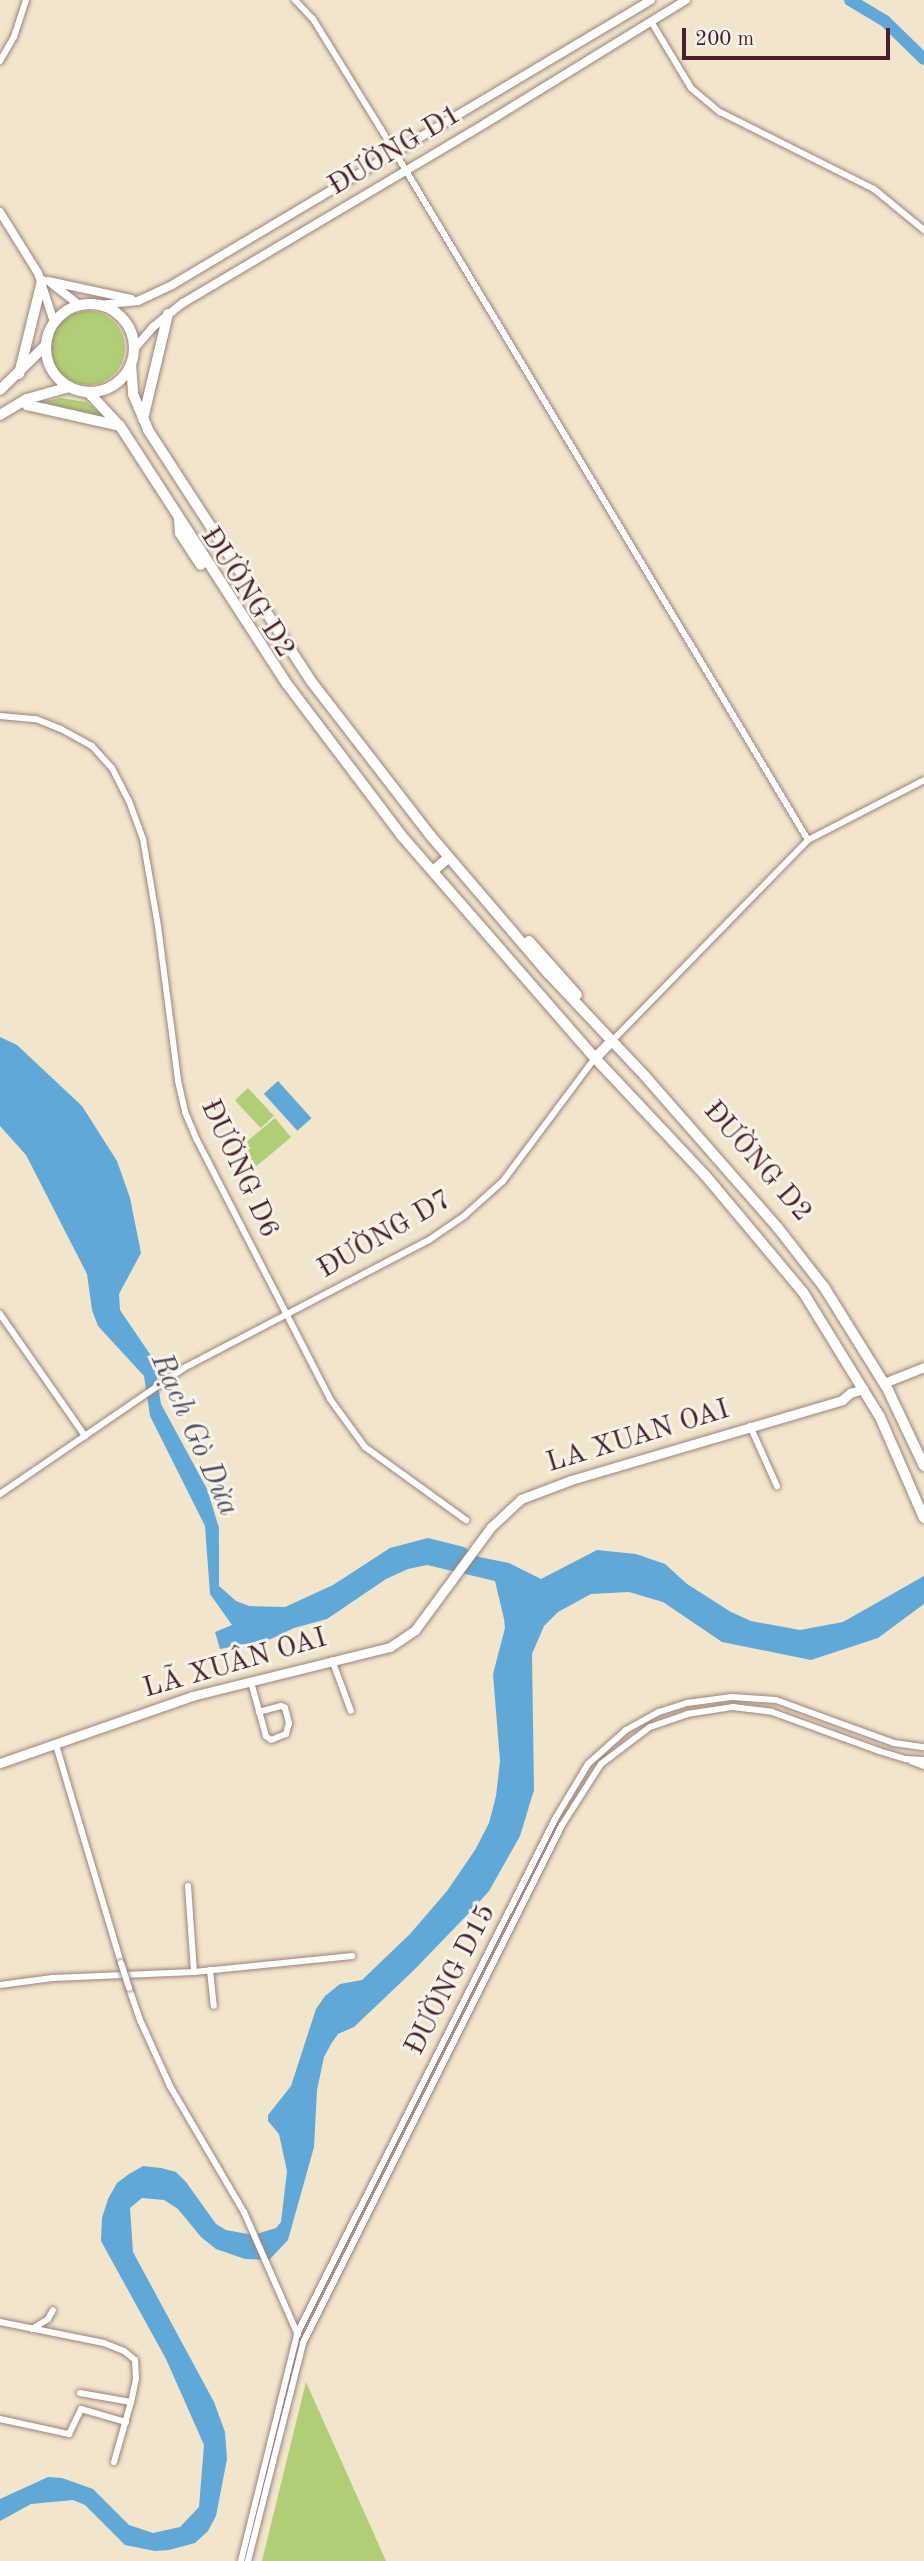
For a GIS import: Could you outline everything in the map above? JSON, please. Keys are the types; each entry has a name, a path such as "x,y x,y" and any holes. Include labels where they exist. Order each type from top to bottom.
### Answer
{"main road":[{"path":"19,374 43,278"},
{"path":"0,390 46,345 54,322 79,305 100,304 121,316 133,337 134,349 131,363 115,385 89,393 69,387 51,370 46,345"},
{"path":"143,419 168,314"},
{"name":"ĐƯỜNG D2","path":"131,363 133,394 143,419 220,544 321,693 449,857 778,1228 824,1287 884,1383 924,1466"},
{"path":"0,417 37,396 69,387"},
{"name":"ĐƯỜNG D2","path":"89,393 121,426 287,684 401,835 595,1058 710,1181 809,1301 874,1406 923,1515"},
{"path":"0,417 22,407 37,396"},
{"path":"22,407 121,426"},
{"path":"317,723 333,709"},
{"path":"433,871 449,857"},
{"path":"595,1058 612,1041"},
{"path":"863,1389 924,1367"},
{"name":"LA XUAN OAI","path":"457,1574 491,1527 512,1506 531,1494 842,1400 850,1393 863,1389"},
{"name":"ĐƯỜNG D2","path":"892,1398 901,1405 924,1455"},
{"name":"LÃ XUÂN OAI","path":"0,1763 192,1696 390,1647 403,1640 426,1618 457,1574"}],"street":[{"path":"0,61 14,37 26,0"},
{"path":"295,0 313,19 396,154 808,840"},
{"name":"ĐƯỜNG D1","path":"100,304 138,301 172,285 396,154 636,4 651,0"},
{"name":"ĐƯỜNG D1","path":"134,349 168,314 686,0"},
{"path":"652,23 691,88 720,113 874,189 924,230"},
{"path":"0,212 43,278 54,322"},
{"path":"43,278 138,301"},
{"path":"43,278 79,305"},
{"name":"ĐƯỜNG D6","path":"0,716 36,719 92,746 112,768 129,801 143,839 185,1112 330,1399 365,1447 466,1520"},
{"path":"612,1041 808,840 924,780"},
{"name":"ĐƯỜNG D7","path":"85,1436 184,1368 429,1240 464,1216 503,1181 595,1058"},
{"path":"0,1314 85,1436 0,1494"},
{"path":"750,1426 777,1486"},
{"path":"332,1660 351,1711"},
{"path":"251,1682 259,1712 269,1740 286,1734 289,1723 285,1708 281,1706 259,1712"},
{"name":"ĐƯỜNG D15","path":"241,2561 297,2334 569,1792 600,1751 643,1719 687,1703 732,1697 779,1702 884,1740 924,1747"},
{"path":"776,1713 779,1702"},
{"name":"ĐƯỜNG D15","path":"248,2561 303,2343 562,1825 579,1794 601,1764 639,1733 687,1714 733,1707 776,1713 879,1751 906,1759 924,1760"},
{"path":"879,1751 884,1740"},
{"path":"56,1745 141,2022 170,2086 244,2212 303,2343"},
{"path":"906,1759 924,1766"},
{"path":"188,1886 194,1972"},
{"path":"0,1985 53,1978 194,1972 352,1956"},
{"path":"210,1970 214,2006"},
{"path":"444,2040 453,2044"},
{"path":"32,2329 48,2319 53,2310"},
{"path":"0,2322 104,2343 124,2351 135,2360 136,2379 114,2462"},
{"path":"80,2393 131,2402"},
{"path":"0,2419 69,2434 81,2409 126,2422"}],"green space":[{"path":"88,311 109,317 119,327 125,348 119,369 109,379 88,385 67,379 57,369 51,348 57,327 67,317"},
{"path":"61,398 86,402 106,418 42,402"},
{"path":"248,1088 274,1116 261,1128 235,1100"},
{"path":"275,1118 291,1137 257,1166 241,1147"},
{"path":"306,2382 386,2561 262,2561"}],"water":[{"path":"0,1037 17,1045 82,1106 117,1161 130,1198 141,1253 119,1294 120,1310 154,1360 161,1404 207,1489 219,1528 218,1585 236,1601 249,1606 285,1607 333,1585 390,1548 428,1538 464,1547 479,1557 509,1563 541,1579 597,1550 636,1554 665,1564 687,1584 731,1612 751,1621 800,1630 843,1622 924,1576 924,1604 878,1638 811,1660 722,1642 663,1602 629,1592 591,1594 558,1612 544,1626 532,1654 534,1790 520,1836 489,1891 470,1912 354,2027 338,2034 331,2044 324,2057 317,2090 314,2147 288,2240 269,2260 245,2259 216,2249 201,2237 178,2209 164,2200 142,2198 130,2208 133,2252 214,2402 225,2432 227,2459 216,2516 208,2531 195,2543 169,2550 155,2551 125,2545 85,2505 73,2500 31,2504 0,2521 0,2499 48,2477 62,2478 93,2489 129,2525 153,2533 180,2527 199,2507 204,2445 166,2359 101,2241 102,2218 108,2199 117,2183 129,2174 143,2166 161,2168 176,2172 216,2224 226,2230 253,2235 276,2228 281,2222 287,2171 279,2134 268,2121 268,2115 291,2086 316,2009 325,1996 340,1984 362,1980 410,1934 447,1891 475,1850 489,1823 496,1796 500,1761 493,1674 505,1628 504,1619 495,1581 427,1565 408,1569 386,1579 327,1619 294,1628 271,1639 220,1649 215,1632 232,1625 210,1594 205,1526 150,1416 144,1376 98,1326 92,1310 87,1274 26,1155 0,1126"},
{"path":"278,1081 311,1118 297,1131 264,1094"}],"waterway":[{"path":"850,0 885,21 924,59"},
{"name":"Rạch Gò Dừa","path":"218,1541 218,1585"}]}
